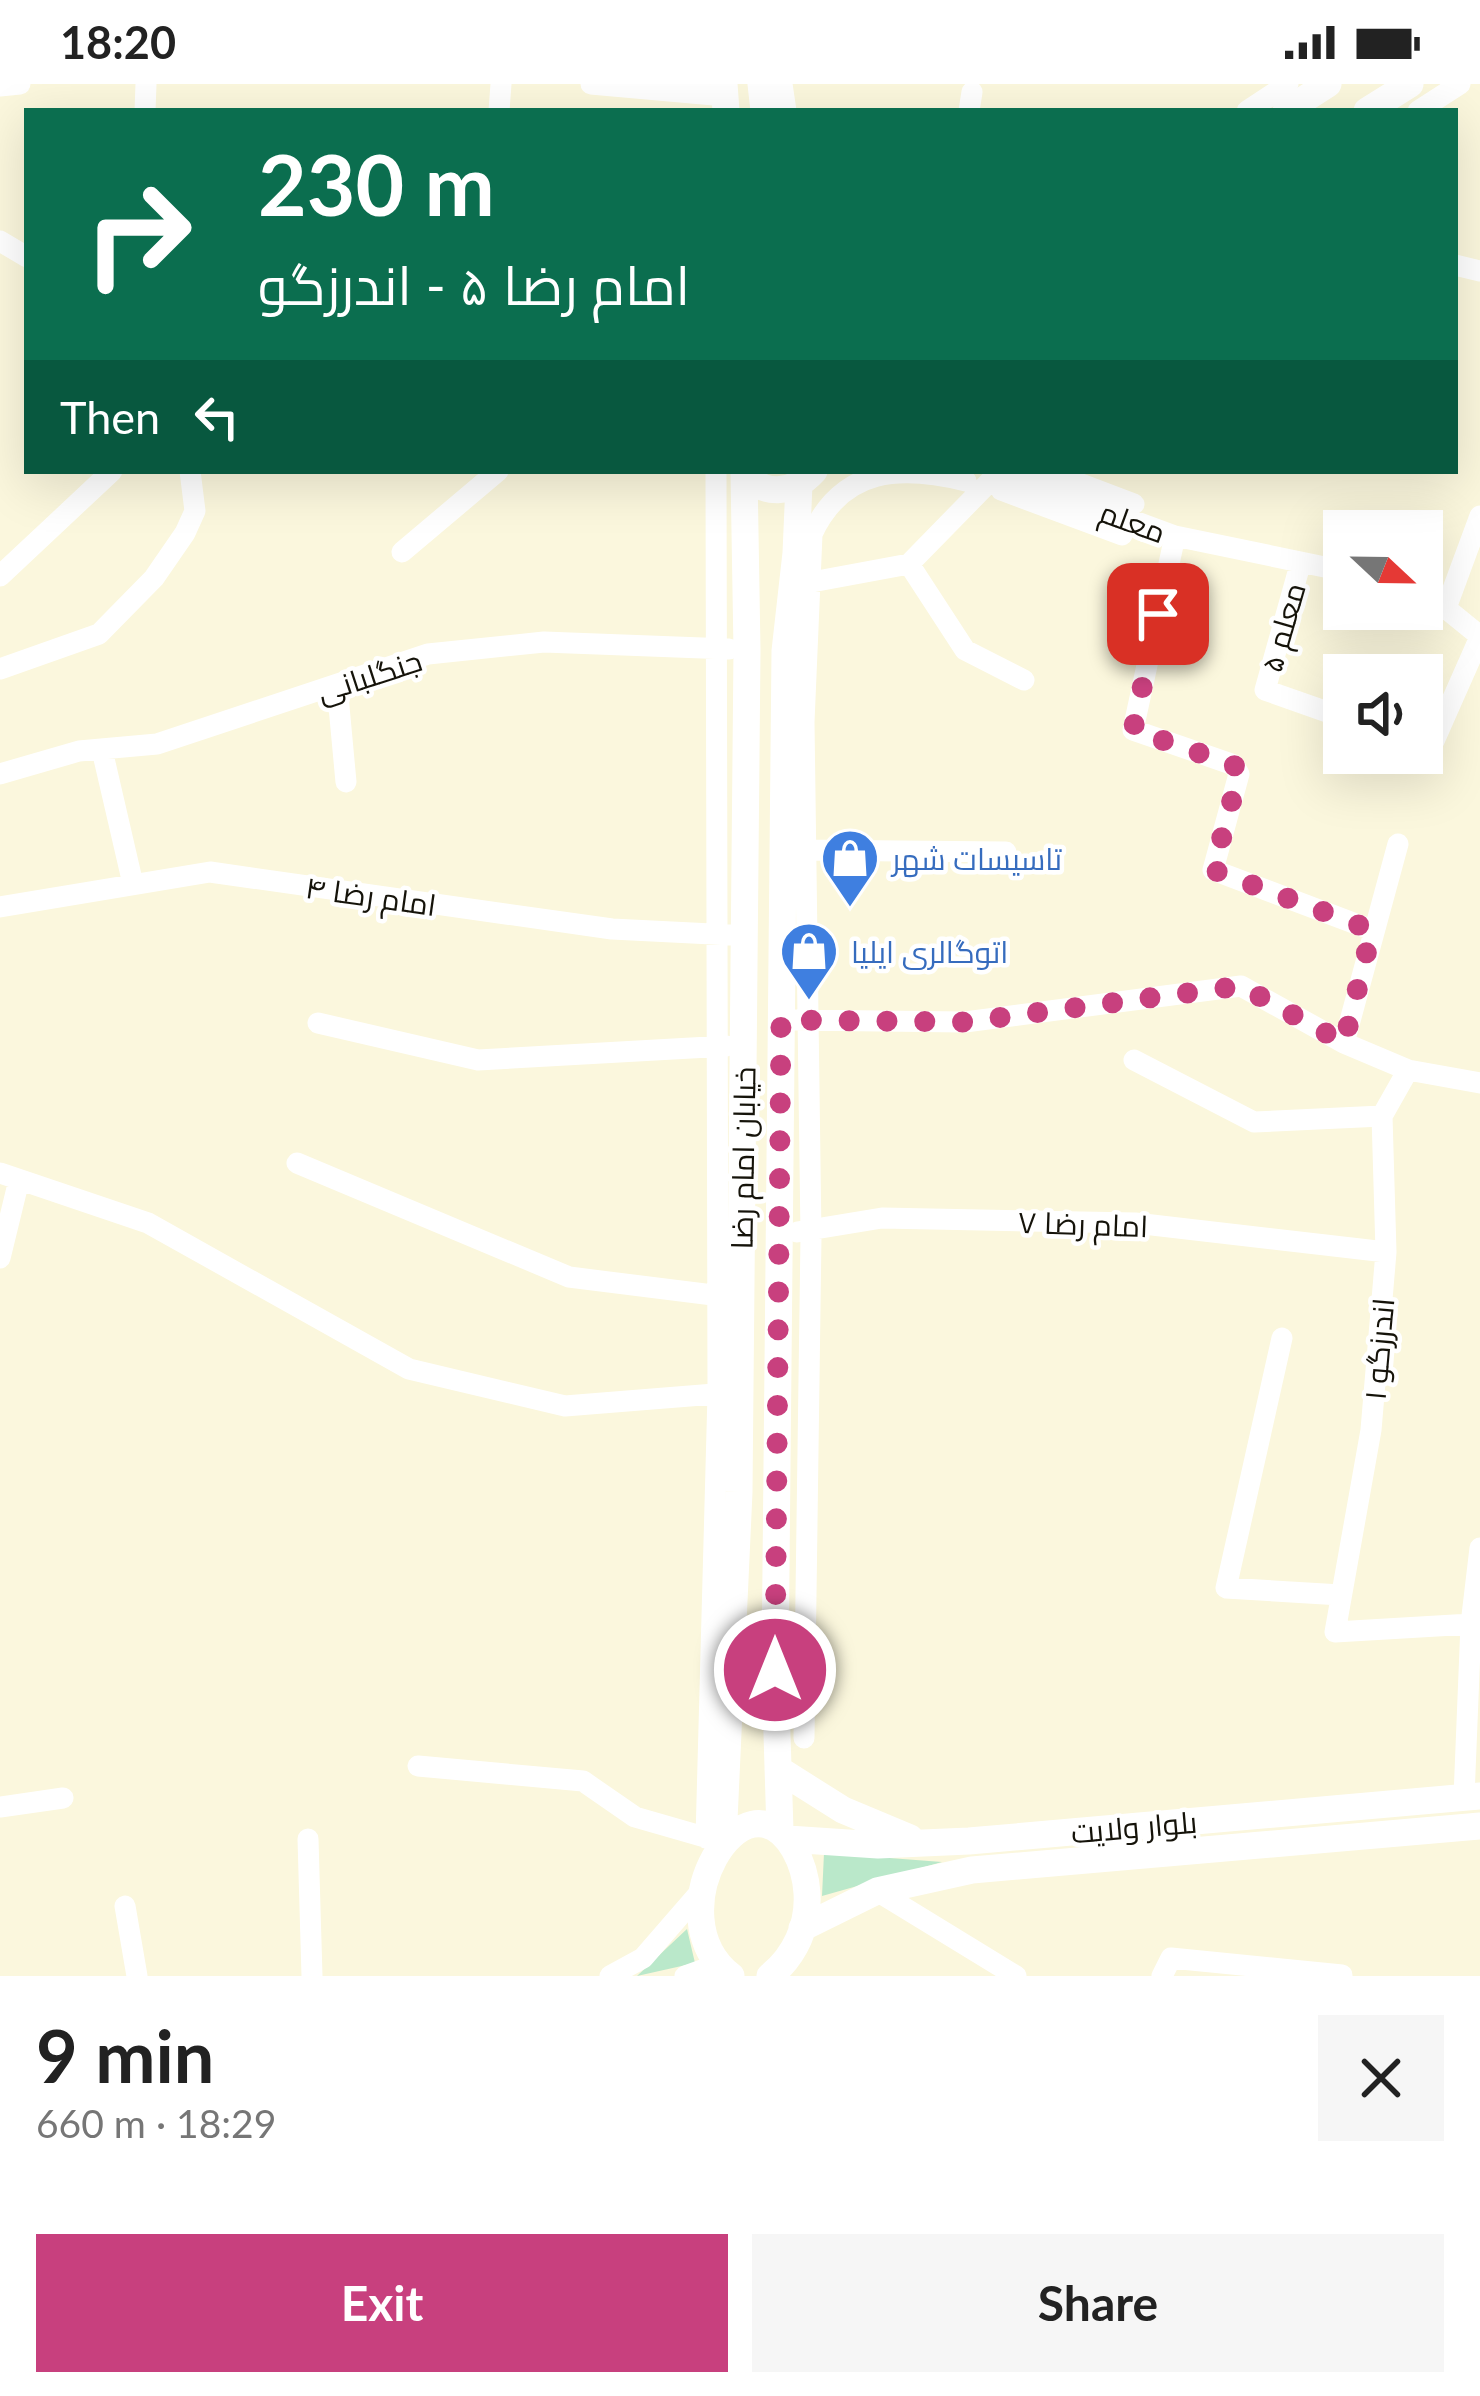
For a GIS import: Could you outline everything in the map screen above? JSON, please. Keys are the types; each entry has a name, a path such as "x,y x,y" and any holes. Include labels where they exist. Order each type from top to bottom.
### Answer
{"main road":[{"path":"1372,108 1409,84"},
{"name":"خیابان امام رضا","path":"715,1840 728,1762 731,935 748,650 747,580 734,474"},
{"path":"738,474 774,490 810,474"},
{"name":"خیابان امام رضا","path":"802,1928 806,1883 799,1858 784,1834 775,1670 779,1235 793,1020 794,850 785,651 799,581 810,474"},
{"path":"747,580 770,567 783,569 799,581"},
{"path":"728,1762 749,1772 766,1759 766,1718 775,1670"},
{"path":"778,1769 843,1810 925,1843"},
{"name":"بلوار ولایت","path":"715,1840 758,1823 784,1834 878,1845 925,1843 1472,1797"},
{"name":"بلوار ولایت","path":"802,1928 877,1891 971,1870 1480,1826"},
{"path":"715,1840 702,1890 703,1930 726,1972"},
{"path":"969,1840 960,1860 971,1870"},
{"path":"780,1970 802,1928"}],"street":[{"path":"0,86 20,84"},
{"path":"591,84 713,97"},
{"path":"1423,108 1460,84"},
{"path":"1255,108 1310,87"},
{"path":"0,576 109,474"},
{"path":"0,669 98,634 154,578 195,512 190,474"},
{"path":"402,552 494,474"},
{"path":"731,935 716,649 734,474"},
{"path":"906,474 850,484 824,509 799,581 909,564 999,476 1122,535"},
{"path":"933,474 966,481"},
{"path":"1055,474 1134,504"},
{"name":"معلم","path":"999,476 1174,536 1323,569"},
{"path":"1446,608 1480,516"},
{"path":"1174,536 1133,730 1234,765 1239,774 1213,870 1372,930"},
{"path":"909,564 965,650 1024,680"},
{"name":"معلم ۵","path":"1300,565 1265,690 1323,710"},
{"path":"1443,606 1480,636 1443,720"},
{"name":"جنگلبانی","path":"0,774 79,751 157,744 428,654 544,642 748,650"},
{"path":"337,686 346,782"},
{"path":"102,750 133,884"},
{"path":"1344,1043 1398,844"},
{"path":"794,850 1006,852"},
{"name":"امام رضا ۴","path":"0,907 209,872 612,929 731,935"},
{"path":"804,1738 811,1230 793,1020 965,1022 1241,986 1344,1043 1408,1070 1480,1083"},
{"path":"318,1023 478,1060 730,1046"},
{"path":"1134,1060 1254,1122 1382,1116 1408,1070"},
{"name":"اندرزگو ۱","path":"1382,1116 1386,1252 1371,1430 1335,1632 1471,1624"},
{"path":"298,1163 569,1277 729,1297"},
{"path":"0,1258 9,1176 148,1223 410,1369 565,1406 729,1393 715,1840 635,1817 583,1781 418,1766"},
{"name":"امام رضا ۷","path":"779,1235 882,1218 1135,1222 1386,1252"},
{"path":"1282,1337 1226,1588 1341,1595"},
{"path":"1472,1797 1471,1624 1480,1549"},
{"path":"0,1807 63,1798"},
{"path":"308,1839 312,1976"},
{"path":"610,1976 643,1958 702,1890"},
{"path":"877,1891 1016,1976"},
{"path":"125,1906 137,1976"},
{"path":"1162,1976 1171,1958 1342,1975"},
{"path":"685,1976 726,1972"}],"green space":[{"path":"824,1853 942,1862 822,1896"},
{"path":"687,1929 695,1963 637,1976"}],"place":[{"name":"تاسیسات شهر","path":"850,909"},
{"name":"اتوگالری ایلیا","path":"809,1002"}],"route":[{"path":"775,1670 781,1020 965,1022 1241,986 1344,1043 1372,930 1213,870 1239,774 1234,765 1133,730 1158,614"}]}
